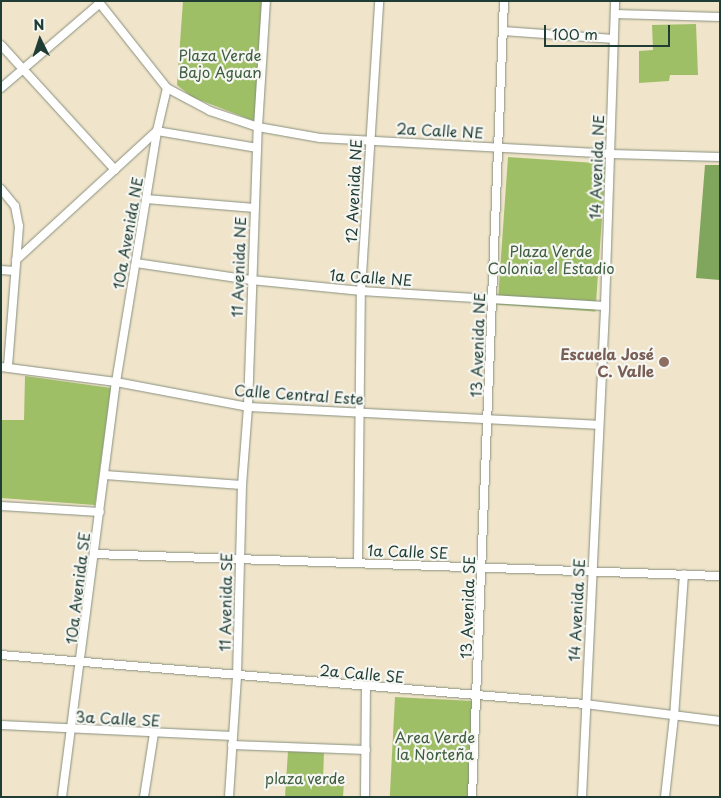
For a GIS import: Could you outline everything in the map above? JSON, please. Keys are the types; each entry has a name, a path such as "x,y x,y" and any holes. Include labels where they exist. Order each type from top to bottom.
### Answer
{"street":[{"name":"11 Avenida NE","path":"248,407 254,208 266,1"},
{"name":"12 Avenida NE","path":"358,563 361,291 379,1"},
{"name":"13 Avenida NE","path":"488,419 504,1"},
{"name":"14 Avenida NE","path":"598,424 605,306 615,1"},
{"path":"1,88 99,2 167,88"},
{"path":"615,14 720,17"},
{"path":"504,31 614,38"},
{"path":"1,45 115,170"},
{"name":"2a Calle NE","path":"167,88 210,111 258,127 320,138 611,154 720,157"},
{"name":"10a Avenida NE","path":"116,382 157,131 167,88"},
{"path":"16,260 157,131 257,148"},
{"path":"1,189 8,196 18,216 16,260 5,367"},
{"path":"147,199 254,208"},
{"name":"1a Calle NE","path":"136,263 251,280 361,291 605,306"},
{"path":"1,270 15,271"},
{"name":"Calle Central Este","path":"5,367 116,382 248,407 598,424"},
{"name":"10a Avenida SE","path":"62,797 116,382"},
{"name":"11 Avenida SE","path":"229,797 237,676 242,485 248,407"},
{"name":"13 Avenida SE","path":"472,797 488,419"},
{"name":"14 Avenida SE","path":"582,797 598,424"},
{"path":"105,475 242,485"},
{"path":"1,506 100,512"},
{"name":"1a Calle SE","path":"95,554 720,576"},
{"path":"665,797 674,717 684,574"},
{"name":"2a Calle SE","path":"1,656 81,661 237,676 585,704 674,717 720,721"},
{"path":"365,797 366,687"},
{"name":"3a Calle SE","path":"1,725 233,736"},
{"path":"144,797 154,733"},
{"path":"232,745 366,750"}],"green space":[{"name":"Plaza Verde Bajo Aguan","path":"183,1 264,1 259,123 192,97 177,85"},
{"path":"696,24 698,75 670,75 669,81 639,83 639,51 653,50 652,25"},
{"name":"Plaza Verde Colonia el Estadio","path":"508,157 606,164 595,311 498,305"},
{"path":"705,165 720,165 720,280 696,278"},
{"path":"25,376 111,388 95,505 1,498 1,420 24,420"},
{"name":"Area Verde la Norteña","path":"395,697 478,701 473,797 390,797"},
{"name":"plaza verde","path":"288,751 324,753 323,779 344,781 343,797 285,797"}],"place":[{"name":"Escuela José C. Valle","path":"664,362"}]}
